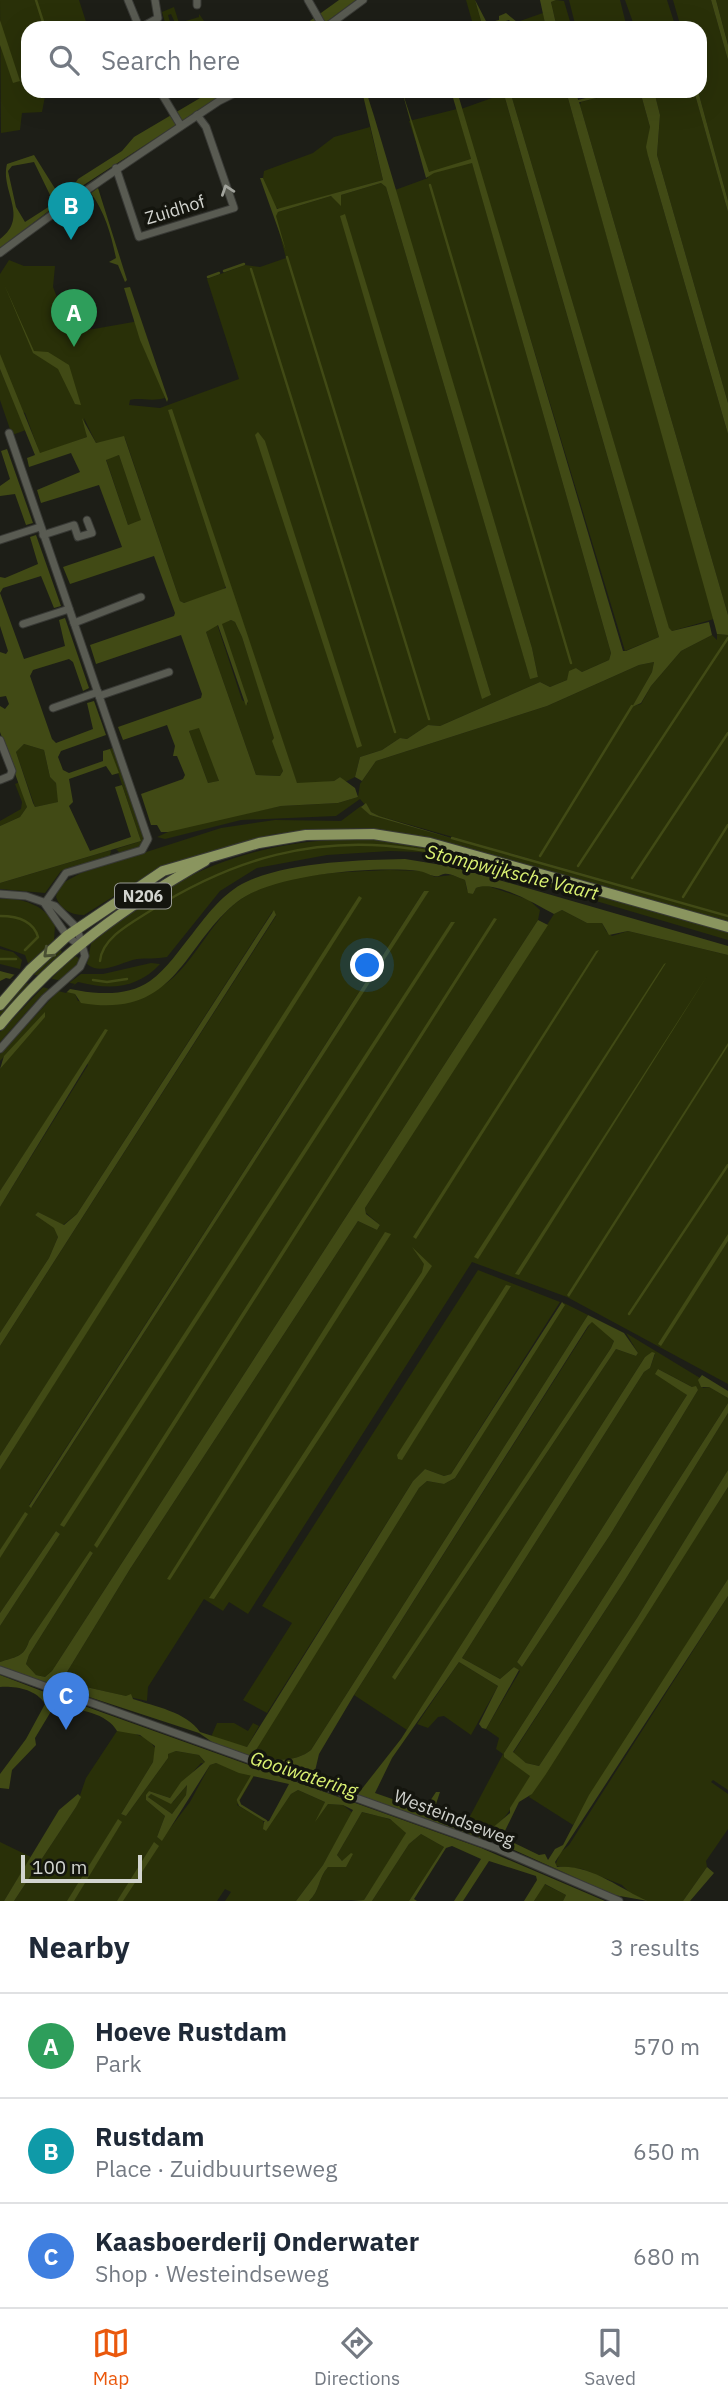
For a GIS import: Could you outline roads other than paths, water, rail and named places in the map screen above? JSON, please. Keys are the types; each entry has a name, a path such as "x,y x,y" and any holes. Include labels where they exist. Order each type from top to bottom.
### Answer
{"main road":[{"name":"N206","path":"0,1005 30,970 67,936 163,871 259,843 306,835 373,834 400,837 728,927"},
{"name":"N206","path":"0,1025 47,974 80,946 144,896 214,856"}],"street":[{"path":"128,0 137,21"},
{"path":"155,0 158,18 156,21"},
{"path":"308,0 320,21"},
{"path":"333,21 363,0"},
{"path":"164,98 180,125"},
{"path":"0,253 116,168 180,125 227,98"},
{"name":"Zuidhof","path":"116,168 139,237 233,208 206,127 197,115"},
{"path":"0,443 10,437 148,839 142,850 66,873 45,903"},
{"path":"44,535 74,525 78,537 92,533 87,520"},
{"path":"0,540 40,527"},
{"path":"74,623 141,597"},
{"path":"23,624 69,609"},
{"path":"53,708 169,672"},
{"path":"0,740 12,771 10,776 0,780"},
{"path":"0,894 26,896 61,911 77,928 84,960 0,1049"},
{"path":"45,903 67,936 80,946"},
{"name":"Westeindseweg","path":"0,1670 59,1693 136,1716 498,1849 619,1901"}],"water":[{"path":"339,0 356,0 328,21 310,21"},
{"path":"475,0 486,21 481,21"},
{"path":"540,0 556,0 551,2 555,21 544,21"},
{"path":"711,0 716,0 728,45 728,60"},
{"path":"506,13 516,21 495,21"},
{"path":"0,20 20,81 13,83 0,45"},
{"path":"200,98 217,98 79,188 0,248 0,239 9,231 14,213 7,184 7,164 34,155 59,195 78,179 122,151 134,137","holes":["34,162 51,197 50,206 25,222 16,207 8,171 12,166"]},
{"path":"364,98 368,98 374,116 532,648 538,677 530,679 386,187 381,183 341,195 341,206 331,196 278,212 276,216 286,251 260,178 263,178 277,209 383,180"},
{"path":"404,98 429,172 471,159 453,98 459,98 623,651 659,637 505,98 512,98 669,628 672,631 709,622 712,635 681,651 651,686 641,703 632,707 652,672 654,662 639,665 547,706 376,761 362,781 355,777 360,757 382,750 400,738 407,739 428,725 440,726 540,682 550,687 567,680 569,671 576,668 582,672 609,660 611,653 472,163 434,173 426,178"},
{"path":"568,98 578,98 580,105 728,615 728,635 717,634"},
{"path":"642,98 656,98 660,115 657,155 728,403 728,434 648,156 646,147 650,127"},
{"path":"696,98 700,98 728,201 728,212"},
{"path":"98,188 127,280 125,282 118,265 109,262 116,258 112,241 104,216 91,193"},
{"path":"345,214 491,695 482,699 340,216"},
{"path":"4,284 34,351 48,352 69,365 81,405 75,404 58,369 33,353"},
{"path":"130,287 167,402 140,340 124,288"},
{"path":"0,354 40,453 87,437 82,418 96,443 124,436 180,601 184,603 226,588 168,410 172,409 297,783 334,781 340,777 355,788 358,797 338,803 281,806 168,832 161,832 157,825 151,825 141,794 183,779 185,775 177,756 173,756 175,746 167,725 123,740 118,727 201,698 202,694 181,635 96,664 90,645 174,616 175,613 154,556 70,584 63,567 122,547 99,485 41,503 37,490 80,472 71,453 29,467 27,458 35,455 0,369","holes":["119,455 141,520 128,525 106,460","231,620 235,622 242,637 274,738 272,741 283,771 280,776 256,775 206,632 218,625 246,706 248,701 222,624","199,728 219,781 208,783 189,731"]},
{"path":"258,432 265,441 362,746 357,748 255,435"},
{"path":"7,449 33,523 26,525 15,494 0,496 0,486 10,479 1,451"},
{"path":"36,535 61,606 54,608 41,576 3,588 0,593 0,577 5,578 38,564 30,537"},
{"path":"0,593 24,659 65,646 59,620 65,618 89,688 83,691 73,662 69,659 33,670 30,676 52,739 56,743 93,729 87,703 94,701 106,735 61,751 58,757 63,770 69,773 103,761 103,751 110,749 119,773 112,775 106,766 69,779 73,802 69,806 90,851 131,837 115,787 122,785 141,841 0,883 0,826 20,817 27,807 0,732 0,706 5,709 9,704 6,696 0,697 0,652 6,654 8,651 0,626","holes":["24,744 44,750 50,777 56,783 58,802 35,807 16,752"]},
{"path":"366,803 371,812 379,816 454,839 370,815 361,807"},
{"path":"405,859 454,867 728,946 728,955 628,931 609,935 602,923 587,923 562,910 554,914 504,890 484,886 476,888 473,894 468,893 465,880 449,874 436,876 419,871 377,870 325,874 253,892 237,902 218,920 174,975 158,990 138,1000 113,1005 81,1003 75,994 6,978 0,981 0,971 56,986 97,993 134,989 162,971 216,904 246,882 263,875 303,866 345,861"},
{"path":"424,891 429,891 31,1508 29,1506"},
{"path":"359,896 362,898 0,1470 0,1456"},
{"path":"274,910 276,915 0,1346 0,1333 49,1258 58,1237 54,1228 35,1215 38,1212 64,1225 77,1214"},
{"path":"494,918 497,919 97,1548 94,1545"},
{"name":"Gooiwatering","path":"538,920 548,925 365,1208 366,1214 380,1225 377,1230 358,1221 130,1569 67,1672 86,1687 126,1696 131,1694 133,1699 187,1719 200,1732 247,1747 413,1481 425,1469 444,1476 451,1474 562,1302 565,1305 455,1478 444,1484 427,1481 419,1488 256,1750 268,1758 283,1760 298,1757 311,1750 588,1315 624,1333 638,1353 636,1356 616,1349 395,1680 392,1677 611,1348 614,1341 592,1322 588,1326 354,1695 319,1754 315,1771 361,1790 401,1739 645,1357 655,1353 650,1368 644,1372 462,1658 500,1679 514,1667 519,1670 486,1729 479,1724 498,1686 459,1662 392,1758 375,1793 424,1810 436,1792 440,1792 433,1813 461,1824 469,1818 472,1823 491,1829 510,1813 510,1808 530,1776 504,1757 504,1753 728,1403 728,1413 625,1580 513,1752 526,1763 539,1766 637,1618 728,1470 728,1487 546,1774 532,1794 519,1802 502,1837 539,1855 545,1854 548,1860 555,1849 563,1845 589,1795 728,1579 728,1596 555,1862 557,1867 594,1873 648,1901 614,1895 494,1841 479,1839 215,1744 199,1733 80,1694 62,1691 59,1697 481,1848 605,1901 563,1901 566,1895 545,1884 534,1901 524,1901 537,1880 536,1876 489,1861 463,1901 454,1901 481,1859 452,1846 446,1848 414,1899 417,1901 409,1901 444,1847 421,1834 409,1844 372,1901 351,1901 364,1900 406,1833 390,1819 362,1812 337,1855 342,1861 353,1854 346,1867 328,1867 309,1901 296,1901 323,1865 353,1810 343,1805 328,1804 315,1822 325,1802 298,1790 291,1794 266,1831 263,1829 264,1822 269,1821 289,1784 239,1773 216,1763 210,1765 162,1841 157,1837 165,1816 146,1800 146,1795 149,1791 170,1798 181,1782 205,1762 199,1755 176,1751 168,1754 168,1758 126,1816 121,1814 153,1762 155,1746 140,1735 117,1731 98,1715 70,1708 53,1708 35,1738 36,1745 12,1770 9,1789 0,1788 0,1774 26,1739 45,1704 31,1692 0,1687 0,1675 55,1696 58,1689 0,1666 0,1662 24,1651 90,1551 93,1553 26,1664 36,1675 45,1677 52,1671","holes":["187,1785 186,1795 172,1814 148,1797 151,1794 171,1804"]},
{"path":"451,922 455,922 64,1527 60,1525"},
{"path":"599,950 416,1239 413,1237"},
{"path":"666,963 478,1259 474,1257 664,964"},
{"path":"707,976 519,1275 515,1274"},
{"path":"45,1012 45,1017 0,1069 4,1056"},
{"path":"105,1029 108,1030 0,1207 0,1191"},
{"path":"728,1043 728,1046 569,1297 567,1295"},
{"path":"385,1232 391,1234 170,1580 167,1579"},
{"path":"728,1234 728,1241 661,1346 658,1344"},
{"path":"412,1247 432,1266 214,1599 209,1598 422,1272 424,1264"},
{"path":"506,1285 511,1286 402,1460 398,1459 397,1455"},
{"path":"658,1369 692,1387 696,1386 698,1390 610,1535 522,1667 517,1662 687,1395 655,1374"},
{"path":"702,1375 728,1391 728,1398 709,1387 701,1387 698,1380"},
{"path":"25,1512 28,1514 0,1558 0,1550"},
{"path":"56,1531 60,1534 0,1626 0,1613"},
{"path":"78,1794 81,1797 76,1807 14,1901 4,1901 59,1810"},
{"path":"118,1819 122,1822 74,1901 67,1901"},
{"path":"154,1842 159,1846 123,1901 117,1901"},
{"path":"707,1867 714,1873 690,1901 683,1901"}],"waterway":[{"path":"36,0 43,21"},
{"path":"579,101 591,98"},
{"path":"430,185 571,663"},
{"path":"287,257 429,719"},
{"path":"224,271 244,264"},
{"path":"251,269 395,732"},
{"path":"208,277 219,273"},
{"path":"578,866 728,638"},
{"path":"540,856 632,706"},
{"path":"632,878 728,733"},
{"path":"683,897 728,825"},
{"name":"Stompwijksche Vaart","path":"452,838 728,916"},
{"name":"Stompwijksche Vaart","path":"100,961 106,945 119,932 181,893 244,865 309,848 378,845 429,851 528,878"},
{"path":"0,916 18,918 36,931 38,937 25,950"},
{"path":"0,959 16,959"},
{"path":"93,980 107,982 127,979"},
{"path":"629,1314 728,1165"},
{"name":"Gooiwatering","path":"252,1776 238,1800 240,1805 266,1821"}],"place":[{"name":"Rustdam","path":"71,240"},
{"name":"Hoeve Rustdam","path":"74,347"},
{"name":"Kaasboerderij Onderwater","path":"66,1730"}]}
